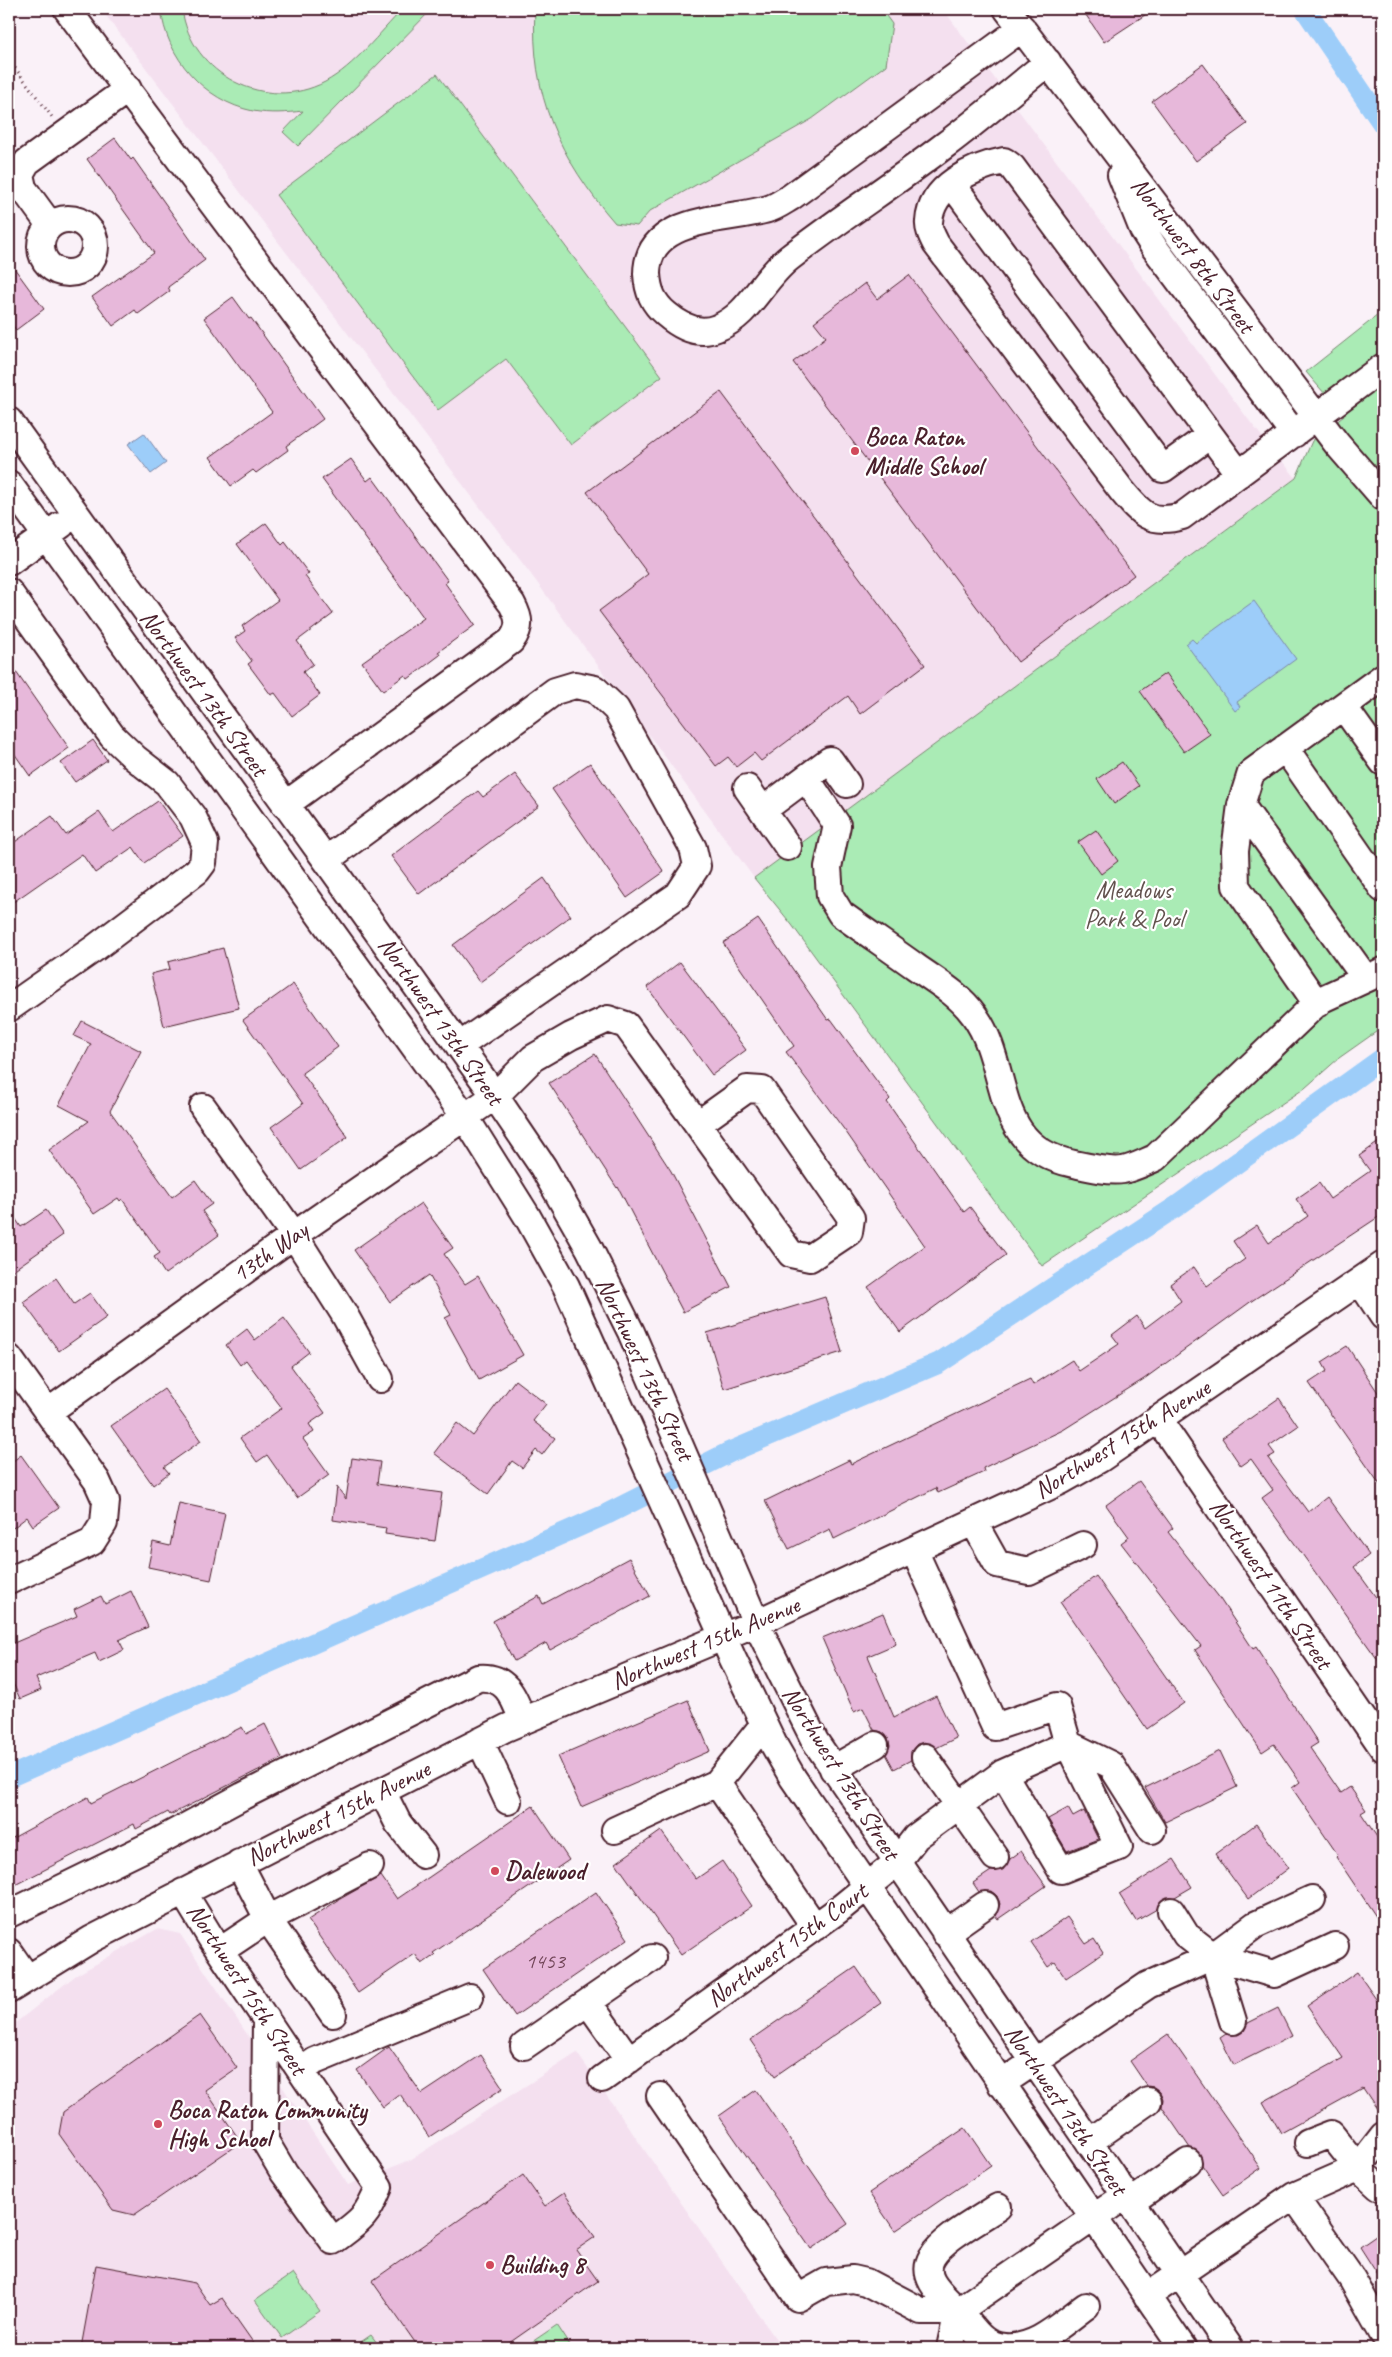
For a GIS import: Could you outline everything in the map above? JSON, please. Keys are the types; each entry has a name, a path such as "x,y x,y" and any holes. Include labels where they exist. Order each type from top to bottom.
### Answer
{"street":[{"path":"67,9 506,596 519,617 518,630 510,641 284,805"},
{"path":"1015,18 791,196 771,208 693,222 674,230 663,238 647,264 652,300 664,313 681,325 699,332 714,330 729,323 742,314 764,283 787,260 945,145 1048,62"},
{"name":"Northwest 8th Street","path":"1015,18 1317,418 1383,497"},
{"path":"50,225 23,188 20,174 27,162 128,89"},
{"path":"1108,142 1143,230 1294,434"},
{"path":"1239,474 1012,167 1004,162 991,164 971,172 941,193 932,206 928,224 936,244 1137,510 1153,519 1168,520 1182,516 1317,418 1383,367"},
{"path":"952,184 1163,469 1210,435"},
{"name":"Northwest 13th Street","path":"9,422 284,805 326,860 495,1096 542,1166 589,1248 631,1332 756,1623 800,1713 833,1769 896,1863 1230,2348"},
{"name":"Northwest 13th Street","path":"9,484 465,1117 527,1216 566,1286 722,1637 764,1724 793,1778 1183,2348"},
{"path":"9,562 75,514"},
{"path":"9,592 112,736 135,758 167,783 193,817 205,843 203,862 197,871 95,948 9,1008"},
{"path":"1317,1004 1236,886 1235,850 1241,805 1251,773 1383,678"},
{"path":"326,860 555,691 575,685 595,689 616,709 693,848 697,866 678,895 459,1046"},
{"path":"1344,706 1383,762"},
{"path":"1285,748 1383,889"},
{"path":"763,810 830,760 848,784"},
{"path":"806,778 837,825 828,867 830,896 841,914 959,997 976,1017 990,1049 1002,1092 1015,1122 1032,1146 1055,1160 1090,1167 1122,1170 1155,1158 1317,1004 1374,975 1241,805"},
{"path":"747,788 788,846"},
{"name":"13th Way","path":"48,1412 294,1235 495,1096 533,1058 571,1036 608,1019 626,1025 792,1254 810,1258 848,1232 851,1218 762,1090 747,1089 698,1124"},
{"path":"203,1108 294,1235 343,1312 380,1379"},
{"name":"Northwest 15th Avenue","path":"18,1984 92,1939 480,1741 756,1623 1061,1482 1158,1420 1383,1265"},
{"path":"1360,1281 1383,1316"},
{"path":"9,1358 97,1480 106,1501 104,1523 92,1542 9,1581"},
{"name":"Northwest 11th Street","path":"1158,1420 1383,1748"},
{"path":"974,1523 997,1564 1029,1571 1083,1545"},
{"path":"914,1550 994,1727 1057,1706 1068,1744 1118,1848 1062,1870 1003,1773"},
{"path":"9,1914 159,1841 243,1796 478,1678 496,1679 503,1683 515,1700 523,1721"},
{"path":"615,1830 717,1783 764,1724"},
{"path":"480,1741 508,1801"},
{"path":"1068,1744 1111,1765 1152,1830"},
{"name":"Northwest 15th Court","path":"602,2079 867,1887 896,1863 916,1838 1003,1773 1068,1744"},
{"path":"833,1769 875,1745"},
{"path":"925,1757 995,1857"},
{"path":"717,1783 814,1927"},
{"path":"382,1791 398,1823 423,1855"},
{"path":"239,1863 268,1919 333,2014"},
{"path":"220,1951 268,1919 370,1866"},
{"name":"Northwest 15th Street","path":"184,1892 220,1951 266,2018 378,2186 369,2211 363,2219 333,2241 284,2173 265,2141 266,2018"},
{"path":"1002,2084 1148,1985 1213,1956 1256,1925 1312,1899"},
{"path":"945,1933 985,1905"},
{"path":"1171,1911 1186,1935 1213,1956 1274,1974 1335,1946"},
{"path":"9,1952 18,1984"},
{"path":"1213,1956 1233,2021"},
{"path":"524,2046 652,1958"},
{"path":"301,2071 315,2061 470,1997"},
{"path":"588,2002 629,2060"},
{"path":"660,2096 798,2298 826,2282 853,2279 866,2282 921,2311 958,2311 1094,2218 1188,2162"},
{"path":"1089,2142 1148,2101"},
{"path":"1308,2143 1331,2134 1358,2168 1379,2187 1383,2185"},
{"path":"1147,2296 1294,2196 1358,2168 1383,2136"},
{"path":"1294,2196 1352,2278 1383,2334"},
{"path":"998,2207 945,2243 930,2259 929,2275 935,2288 986,2342 1004,2347 1013,2347 1038,2341 1086,2306"},
{"path":"950,2348 958,2311"}],"path":[{"path":"9,60 48,111"}],"shaded area":[{"name":"Boca Raton Middle School","path":"101,9 943,9 1251,423 1296,478 984,711 754,878 530,573"},
{"name":"Boca Raton Community High School","path":"157,1929 180,1934 348,2185 410,2160 577,2053 782,2348 9,2348 9,2028 75,1976"}],"green space":[{"path":"161,9 182,9 188,32 200,53 216,69 235,82 256,90 279,93 302,90 325,82 336,75 357,58 403,9 432,9 298,146 283,132 303,111 266,113 253,111 235,106 219,98 190,74 179,60 164,27"},
{"path":"535,9 881,9 892,24 886,65 812,119 650,211 637,226 615,223 595,199 578,174 552,124 543,97 538,70 535,40"},
{"path":"437,74 662,376 571,445 506,359 438,410 276,195"},
{"name":"Meadows Park & Pool","path":"1383,311 1383,1027 1339,1058 1305,1088 1042,1266 792,925 754,878 1296,478 1312,441 1344,416 1306,372"},
{"path":"293,2273 320,2311 282,2338 255,2300"},
{"path":"557,2325 572,2348 523,2348"},
{"path":"371,2335 381,2348 352,2348"}],"water":[{"path":"144,433 166,463 151,474 128,444"},
{"path":"1254,601 1296,659 1237,702 1240,707 1235,711 1186,644 1192,639 1196,643"}],"building":[{"path":"1082,9 1154,9 1104,42"},
{"path":"1203,64 1247,124 1196,161 1152,101"},
{"path":"115,138 131,160 133,158 205,260 168,287 170,291 138,314 135,310 113,326 92,297 154,253 87,159"},
{"path":"9,261 44,309 16,330 9,320"},
{"path":"909,275 1134,575 1018,662 793,362 826,337 814,322 865,283 877,299"},
{"path":"233,297 249,319 251,318 323,419 286,446 288,450 256,473 253,470 231,486 210,457 272,412 204,318"},
{"path":"721,392 925,665 860,714 848,696 761,761 754,753 736,767 728,757 716,766 599,611 648,574 587,492"},
{"path":"351,459 367,481 372,477 448,581 445,583 475,625 438,652 440,655 408,679 405,675 383,691 362,662 424,618 322,479"},
{"path":"266,523 282,545 285,542 309,574 305,576 333,614 297,641 313,664 303,672 320,695 292,716 275,693 271,695 248,664 252,661 235,638 245,631 242,626 278,600 237,544"},
{"path":"9,662 69,748 30,776 9,746"},
{"path":"1166,673 1210,734 1184,752 1140,691"},
{"path":"93,740 107,760 75,782 61,763"},
{"path":"1122,762 1139,786 1114,804 1097,779"},
{"path":"590,763 664,872 627,898 552,789"},
{"path":"515,774 539,806 419,894 391,856 478,791 483,797"},
{"path":"158,801 183,836 144,863 133,847 95,873 82,854 9,905 9,846 52,816 66,835 99,812 113,832"},
{"path":"1096,830 1118,861 1101,874 1078,842"},
{"path":"544,878 571,916 480,982 453,945"},
{"path":"758,919 828,1020 831,1019 890,1099 887,1102 964,1212 970,1207 1006,1255 900,1332 868,1287 925,1246 846,1132 786,1052 794,1046 723,943"},
{"path":"223,948 239,1008 164,1026 151,974 170,969 168,962"},
{"path":"680,962 746,1050 712,1075 647,987"},
{"path":"293,984 338,1047 302,1073 348,1137 301,1170 271,1127 303,1104 243,1020"},
{"path":"82,1021 141,1051 110,1111 172,1197 195,1180 212,1204 202,1211 219,1235 165,1274 154,1257 160,1253 122,1199 120,1201 118,1198 94,1214 49,1150 89,1121 59,1105 91,1044 74,1036"},
{"path":"595,1054 671,1171 731,1287 683,1312 618,1187 549,1083"},
{"path":"1383,1139 1383,1214 1253,1300 1144,1379 1063,1430 983,1468 984,1472 938,1493 936,1488 834,1539 830,1529 789,1549 765,1501 849,1460 851,1464 1030,1379 1033,1385 1072,1360 1079,1371 1119,1344 1112,1335 1137,1316 1145,1328 1181,1301 1170,1284 1194,1267 1207,1286 1245,1259 1233,1241 1257,1225 1269,1243 1308,1216 1296,1199 1319,1183 1330,1199 1370,1171 1359,1156"},
{"path":"421,1203 453,1248 444,1254 465,1284 478,1276 523,1355 479,1380 445,1318 451,1315 429,1275 390,1302 354,1250"},
{"path":"9,1209 21,1227 46,1210 63,1235 9,1273"},
{"path":"56,1278 74,1304 90,1293 107,1317 59,1351 23,1302"},
{"path":"825,1297 842,1352 724,1389 707,1333"},
{"path":"284,1318 309,1352 291,1366 325,1413 309,1424 314,1432 303,1439 329,1475 297,1498 267,1455 257,1462 240,1438 282,1408 246,1360 240,1365 226,1345 247,1329 255,1340"},
{"path":"1347,1346 1383,1400 1383,1489 1309,1383 1327,1371 1322,1362"},
{"path":"515,1380 546,1404 533,1421 555,1438 542,1455 536,1450 522,1468 512,1461 488,1494 434,1453 457,1423 473,1436"},
{"path":"164,1389 201,1441 164,1467 169,1473 153,1485 111,1426"},
{"path":"1279,1398 1298,1426 1269,1446 1275,1454 1268,1458 1308,1512 1327,1497 1369,1555 1354,1567 1383,1607 1383,1667 1262,1498 1273,1490 1251,1459 1241,1466 1222,1438"},
{"path":"21,1455 59,1508 33,1526 27,1517 9,1531 9,1464"},
{"path":"352,1458 380,1462 377,1484 442,1493 435,1541 385,1534 386,1528 333,1520 337,1487 346,1499"},
{"path":"1139,1481 1173,1528 1168,1532 1218,1596 1253,1649 1256,1647 1318,1743 1310,1748 1341,1793 1350,1787 1366,1810 1361,1813 1383,1846 1383,1927 1336,1857 1338,1855 1292,1788 1300,1782 1274,1744 1262,1752 1195,1650 1201,1646 1121,1543 1129,1537 1106,1505"},
{"path":"179,1503 225,1513 211,1580 148,1567 153,1542 170,1546"},
{"path":"629,1558 650,1596 550,1650 546,1643 514,1661 493,1621 539,1596 543,1604"},
{"path":"1096,1576 1184,1703 1147,1729 1060,1602"},
{"path":"131,1591 148,1627 119,1640 124,1650 99,1662 95,1653 36,1678 41,1690 20,1699 9,1674 9,1645 77,1616 74,1609 101,1596 105,1604"},
{"path":"883,1613 896,1644 868,1656 894,1717 936,1696 956,1738 936,1748 924,1742 917,1744 911,1751 911,1760 894,1769 886,1754 890,1746 888,1738 882,1732 874,1730 863,1708 854,1712 822,1638"},
{"path":"688,1700 710,1751 581,1807 558,1756"},
{"path":"265,1724 282,1758 170,1815 168,1812 136,1829 134,1824 9,1888 9,1840 88,1797 91,1803 242,1727 246,1734"},
{"path":"1220,1751 1237,1787 1165,1822 1145,1788"},
{"path":"533,1806 569,1860 433,1953 435,1955 422,1964 415,1954 358,1993 308,1920 381,1876 397,1899"},
{"path":"1068,1808 1073,1817 1084,1811 1098,1839 1067,1851 1048,1819"},
{"path":"1256,1824 1289,1868 1248,1899 1215,1854"},
{"path":"661,1831 696,1879 722,1861 752,1906 681,1955 616,1863"},
{"path":"1021,1851 1046,1886 998,1919 995,1915 1000,1904 997,1896 991,1891 979,1892 973,1883 991,1871 1003,1870 1010,1859"},
{"path":"1174,1859 1192,1887 1175,1897 1163,1899 1157,1909 1136,1921 1119,1894"},
{"path":"596,1892 628,1939 515,2016 483,1969"},
{"path":"1067,1917 1086,1944 1094,1939 1103,1953 1066,1978 1055,1962 1048,1967 1031,1942"},
{"path":"856,1967 881,2003 775,2076 750,2040"},
{"path":"1357,1972 1383,2009 1383,2118 1363,2088 1281,2133 1263,2102 1343,2058 1307,2006"},
{"path":"1278,2008 1292,2036 1234,2065 1220,2038 1226,2034 1238,2035 1244,2031 1248,2023"},
{"path":"200,2015 237,2068 205,2090 241,2142 134,2215 113,2210 59,2134 63,2112"},
{"path":"1168,2034 1261,2168 1223,2195 1202,2165 1200,2154 1190,2148 1162,2107 1163,2099 1160,2092 1154,2087 1147,2086 1130,2061"},
{"path":"389,2047 422,2094 481,2055 503,2088 429,2137 400,2094 383,2107 357,2070"},
{"path":"756,2090 848,2224 811,2249 719,2116"},
{"path":"965,2128 991,2166 895,2231 869,2193"},
{"name":"Building 8","path":"523,2175 545,2206 564,2193 595,2237 576,2250 598,2281 502,2348 419,2348 372,2281"},
{"path":"1383,2231 1383,2283 1360,2247"},
{"path":"96,2265 195,2283 210,2305 222,2298 257,2348 81,2348"}],"waterway":[{"path":"1305,9 1383,124"},
{"path":"9,1777 607,1514 730,1452 939,1363 1177,1206 1383,1058"}],"place":[{"name":"Boca Raton Middle School","path":"855,451"},
{"name":"Dalewood","path":"495,1871"},
{"name":"Boca Raton Community High School","path":"158,2124"},
{"name":"Building 8","path":"490,2265"}]}
